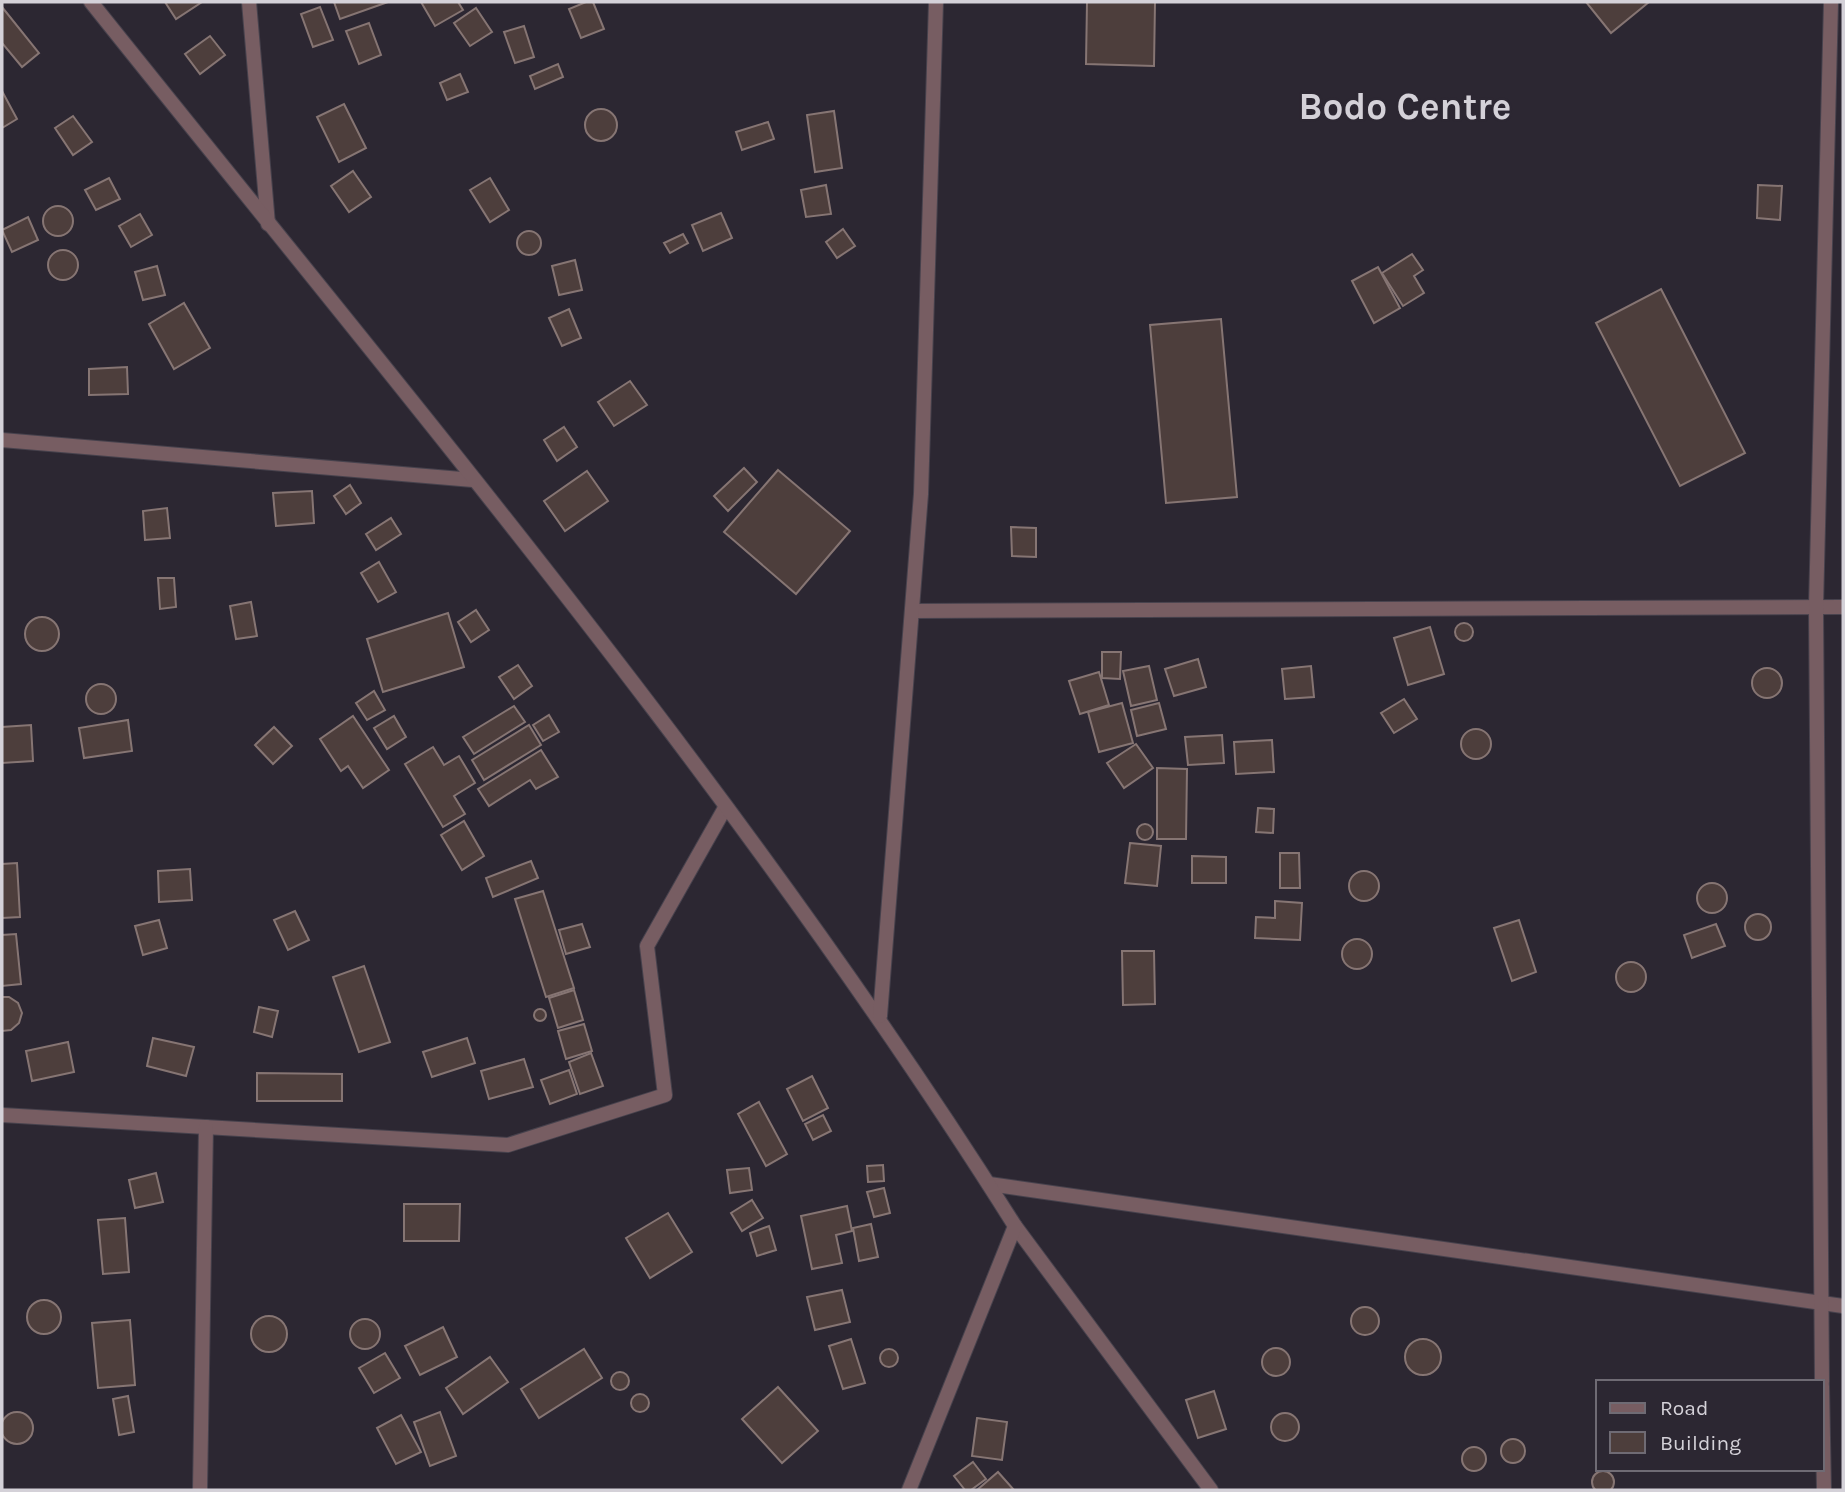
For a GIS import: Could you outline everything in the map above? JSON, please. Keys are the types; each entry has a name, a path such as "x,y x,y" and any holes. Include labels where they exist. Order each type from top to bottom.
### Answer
{"street":[{"path":"91,2 589,626 880,1016 1016,1226 1211,1490"},
{"path":"249,2 268,224"},
{"path":"880,1016 921,494 936,2"},
{"path":"1822,1380 1816,607 1831,2"},
{"path":"2,440 473,480"},
{"path":"912,611 1843,607"},
{"path":"2,1115 508,1145 665,1095 647,946 725,808"},
{"path":"200,1490 206,1127"},
{"path":"989,1184 1843,1306"},
{"path":"909,1490 1016,1226"},
{"path":"1824,1471 1824,1490"}],"building":[{"path":"165,2 202,2 176,19"},
{"path":"334,2 388,2 340,19"},
{"path":"421,2 458,2 463,10 435,26"},
{"path":"593,2 604,29 581,38 569,9"},
{"path":"1087,2 1155,2 1154,66 1086,64"},
{"path":"1586,2 1649,2 1611,33"},
{"path":"2,7 39,53 22,67 2,43"},
{"path":"320,7 333,40 313,47 301,14"},
{"path":"476,8 492,32 470,46 454,23"},
{"path":"369,23 381,55 359,64 346,31"},
{"path":"524,26 534,57 515,63 504,32"},
{"path":"210,36 225,55 200,74 185,54"},
{"path":"558,64 563,77 535,89 530,76"},
{"path":"460,74 468,92 447,100 440,83"},
{"path":"2,91 17,119 2,128"},
{"path":"344,104 366,148 339,162 317,117"},
{"path":"601,109 612,114 617,125 612,136 601,141 590,136 585,125 590,114"},
{"path":"834,111 842,168 815,172 807,115"},
{"path":"73,116 92,142 73,155 55,128"},
{"path":"768,122 774,139 742,150 736,132"},
{"path":"353,171 371,197 349,212 331,186"},
{"path":"109,178 120,199 96,210 85,190"},
{"path":"490,178 509,210 490,222 470,190"},
{"path":"826,185 831,214 806,217 801,190"},
{"path":"1758,185 1782,186 1780,220 1757,218"},
{"path":"58,206 69,210 73,221 69,232 58,236 47,232 43,221 47,210"},
{"path":"721,213 732,238 703,251 692,225"},
{"path":"140,214 152,235 131,247 119,226"},
{"path":"28,217 38,240 12,252 2,230"},
{"path":"843,229 855,246 837,258 826,242"},
{"path":"529,231 538,234 541,243 538,252 529,255 520,252 517,243 520,234"},
{"path":"683,234 688,243 670,253 664,243"},
{"path":"63,250 74,254 78,265 74,276 63,280 52,276 48,265 52,254"},
{"path":"1412,254 1423,270 1414,276 1424,293 1403,306 1382,273"},
{"path":"575,260 582,290 559,295 552,266"},
{"path":"157,266 165,295 143,300 135,272"},
{"path":"1378,267 1400,308 1374,323 1352,281"},
{"path":"1661,289 1745,453 1680,486 1596,323"},
{"path":"184,303 210,348 174,369 149,324"},
{"path":"569,309 581,338 562,346 549,318"},
{"path":"1221,319 1237,497 1166,503 1150,325"},
{"path":"127,367 128,394 89,395 89,369"},
{"path":"630,381 647,405 614,426 598,402"},
{"path":"564,427 577,447 557,461 544,440"},
{"path":"744,468 757,482 728,511 714,496"},
{"path":"778,470 850,531 796,594 724,532"},
{"path":"587,471 608,501 565,531 544,501"},
{"path":"350,485 361,503 346,514 334,496"},
{"path":"312,491 314,523 276,526 273,493"},
{"path":"167,508 170,538 145,540 143,511"},
{"path":"391,518 401,534 376,550 366,534"},
{"path":"1011,527 1036,528 1036,557 1012,556"},
{"path":"379,562 396,592 378,602 361,573"},
{"path":"158,578 174,578 176,607 160,609"},
{"path":"251,602 257,636 236,639 230,606"},
{"path":"476,610 489,630 471,642 458,622"},
{"path":"448,613 464,667 383,692 367,639"},
{"path":"42,617 54,622 59,634 54,646 42,651 30,646 25,634 30,622"},
{"path":"1460,623 1468,623 1473,632 1471,639 1460,641 1455,636 1455,628"},
{"path":"1430,627 1444,674 1408,685 1394,638"},
{"path":"1102,652 1121,652 1120,679 1102,678"},
{"path":"1198,659 1206,687 1174,696 1165,669"},
{"path":"518,665 532,686 514,699 499,677"},
{"path":"1149,666 1157,700 1131,706 1123,671"},
{"path":"1311,666 1314,697 1285,699 1282,669"},
{"path":"1767,668 1778,672 1782,683 1778,694 1767,698 1756,694 1752,683 1756,672"},
{"path":"1099,672 1109,705 1080,714 1069,681"},
{"path":"101,684 112,688 116,699 112,710 101,714 90,710 86,699 90,688"},
{"path":"374,691 385,710 367,720 356,703"},
{"path":"1404,699 1417,719 1394,733 1381,713"},
{"path":"1122,703 1133,743 1099,752 1088,712"},
{"path":"1159,703 1166,729 1137,736 1131,710"},
{"path":"514,706 525,722 474,754 463,737"},
{"path":"549,715 559,732 543,741 533,725"},
{"path":"353,716 389,770 363,788 348,766 341,771 320,739"},
{"path":"394,716 406,737 387,749 374,728"},
{"path":"128,720 132,751 84,758 79,728"},
{"path":"31,725 33,761 2,763 2,727"},
{"path":"529,725 541,745 484,780 472,760"},
{"path":"274,727 292,746 273,764 255,745"},
{"path":"1476,729 1487,733 1491,744 1487,755 1476,759 1465,755 1461,744 1465,733"},
{"path":"1222,735 1224,763 1188,765 1185,737"},
{"path":"1272,740 1274,772 1236,774 1234,742"},
{"path":"1136,744 1153,768 1124,788 1107,763"},
{"path":"433,747 444,765 459,756 475,783 454,796 465,814 443,827 405,764"},
{"path":"541,750 558,777 536,789 530,780 489,806 478,789"},
{"path":"1157,768 1187,769 1186,839 1157,839"},
{"path":"1258,808 1274,809 1273,833 1256,832"},
{"path":"464,821 484,856 462,870 441,835"},
{"path":"1145,824 1151,826 1151,838 1145,840 1139,838 1137,832 1139,826"},
{"path":"1130,843 1161,846 1157,886 1125,883"},
{"path":"1280,853 1299,853 1300,888 1280,888"},
{"path":"1192,856 1226,857 1226,883 1192,883"},
{"path":"531,861 538,878 493,897 486,878"},
{"path":"17,863 20,917 2,918 2,864"},
{"path":"190,869 192,900 159,902 158,871"},
{"path":"1364,871 1375,875 1379,886 1375,897 1364,901 1353,897 1349,886 1353,875"},
{"path":"1712,883 1723,887 1727,898 1723,909 1712,913 1701,909 1697,898 1701,887"},
{"path":"543,891 574,988 546,997 515,899"},
{"path":"1275,901 1302,903 1300,940 1255,938 1256,917 1275,918"},
{"path":"295,911 309,940 288,950 274,920"},
{"path":"1758,914 1767,918 1771,927 1767,936 1758,940 1749,936 1745,927 1749,918"},
{"path":"159,920 167,948 143,955 135,926"},
{"path":"1519,920 1536,972 1512,981 1494,928"},
{"path":"582,924 590,947 566,954 559,930"},
{"path":"1716,924 1725,946 1692,958 1684,935"},
{"path":"16,934 21,984 2,986 2,935"},
{"path":"1357,939 1368,943 1372,954 1368,965 1357,969 1346,965 1342,954 1346,943"},
{"path":"1122,951 1154,951 1155,1004 1123,1005"},
{"path":"1631,962 1642,966 1646,977 1642,988 1631,992 1620,988 1616,977 1620,966"},
{"path":"364,966 390,1042 359,1052 333,977"},
{"path":"574,990 583,1020 558,1028 549,998"},
{"path":"2,997 9,997 18,1003 22,1013 19,1023 11,1030 2,1031"},
{"path":"259,1007 278,1011 272,1037 254,1032"},
{"path":"535,1010 545,1010 545,1020 535,1020"},
{"path":"584,1024 592,1051 566,1059 558,1031"},
{"path":"153,1038 194,1047 186,1076 147,1066"},
{"path":"467,1038 475,1063 432,1077 423,1052"},
{"path":"68,1042 74,1072 32,1081 26,1051"},
{"path":"591,1053 603,1086 580,1094 569,1062"},
{"path":"524,1059 533,1087 489,1099 481,1071"},
{"path":"569,1070 577,1094 550,1104 541,1080"},
{"path":"257,1073 342,1074 342,1101 257,1101"},
{"path":"812,1076 828,1108 803,1121 787,1089"},
{"path":"759,1102 787,1154 766,1166 738,1114"},
{"path":"823,1115 831,1131 813,1140 805,1124"},
{"path":"883,1165 884,1181 868,1182 867,1166"},
{"path":"749,1168 752,1190 730,1193 727,1170"},
{"path":"156,1173 163,1202 135,1208 129,1180"},
{"path":"884,1188 890,1213 874,1217 867,1192"},
{"path":"752,1200 763,1218 742,1231 731,1213"},
{"path":"404,1204 460,1204 459,1241 404,1241"},
{"path":"847,1206 852,1231 836,1235 842,1263 812,1269 801,1216"},
{"path":"668,1213 692,1252 650,1278 626,1238"},
{"path":"125,1218 129,1272 103,1274 98,1220"},
{"path":"871,1224 878,1257 859,1261 853,1228"},
{"path":"769,1226 776,1250 757,1256 750,1233"},
{"path":"842,1290 850,1322 815,1330 807,1297"},
{"path":"44,1300 56,1305 61,1317 56,1329 44,1334 32,1329 27,1317 32,1305"},
{"path":"1365,1307 1375,1311 1379,1321 1375,1331 1365,1335 1355,1331 1351,1321 1355,1311"},
{"path":"269,1316 282,1321 287,1334 282,1347 269,1352 256,1347 251,1334 256,1321"},
{"path":"365,1319 376,1323 380,1334 376,1345 365,1349 354,1345 350,1334 354,1323"},
{"path":"130,1320 135,1385 98,1388 92,1323"},
{"path":"443,1327 457,1357 420,1375 405,1346"},
{"path":"851,1339 865,1383 843,1389 829,1346"},
{"path":"1423,1339 1435,1345 1441,1357 1435,1369 1423,1375 1411,1369 1405,1357 1411,1345"},
{"path":"1276,1348 1286,1352 1290,1362 1286,1372 1276,1376 1266,1372 1262,1362 1266,1352"},
{"path":"584,1349 602,1378 539,1418 521,1389"},
{"path":"889,1349 895,1352 898,1358 895,1364 889,1367 883,1364 880,1358 883,1352"},
{"path":"385,1353 400,1378 374,1393 359,1368"},
{"path":"490,1357 508,1382 463,1414 446,1388"},
{"path":"620,1372 626,1375 629,1381 626,1387 620,1390 614,1387 611,1381 614,1375"},
{"path":"778,1387 818,1431 782,1463 742,1419"},
{"path":"1214,1391 1226,1429 1198,1438 1186,1400"},
{"path":"640,1394 646,1397 649,1403 646,1409 640,1412 634,1409 631,1403 634,1397"},
{"path":"128,1396 134,1432 119,1435 113,1399"},
{"path":"17,1412 28,1417 33,1428 28,1439 17,1444 6,1439 1,1428 6,1417"},
{"path":"440,1412 456,1456 430,1466 414,1422"},
{"path":"1285,1413 1295,1417 1299,1427 1295,1437 1285,1441 1275,1437 1271,1427 1275,1417"},
{"path":"401,1415 421,1452 396,1464 377,1428"},
{"path":"977,1418 1007,1422 1002,1460 972,1456"},
{"path":"1513,1439 1522,1442 1525,1451 1522,1460 1513,1463 1504,1460 1501,1451 1504,1442"},
{"path":"1474,1447 1483,1450 1486,1459 1483,1468 1474,1471 1465,1468 1462,1459 1465,1450"},
{"path":"973,1462 986,1479 971,1490 965,1490 954,1476"},
{"path":"1603,1471 1611,1474 1614,1482 1611,1490 1603,1493 1595,1490 1592,1482 1595,1474"},
{"path":"998,1472 1014,1490 977,1490"}],"district":[{"name":"Bodo Centre","path":"1405,106"}]}
